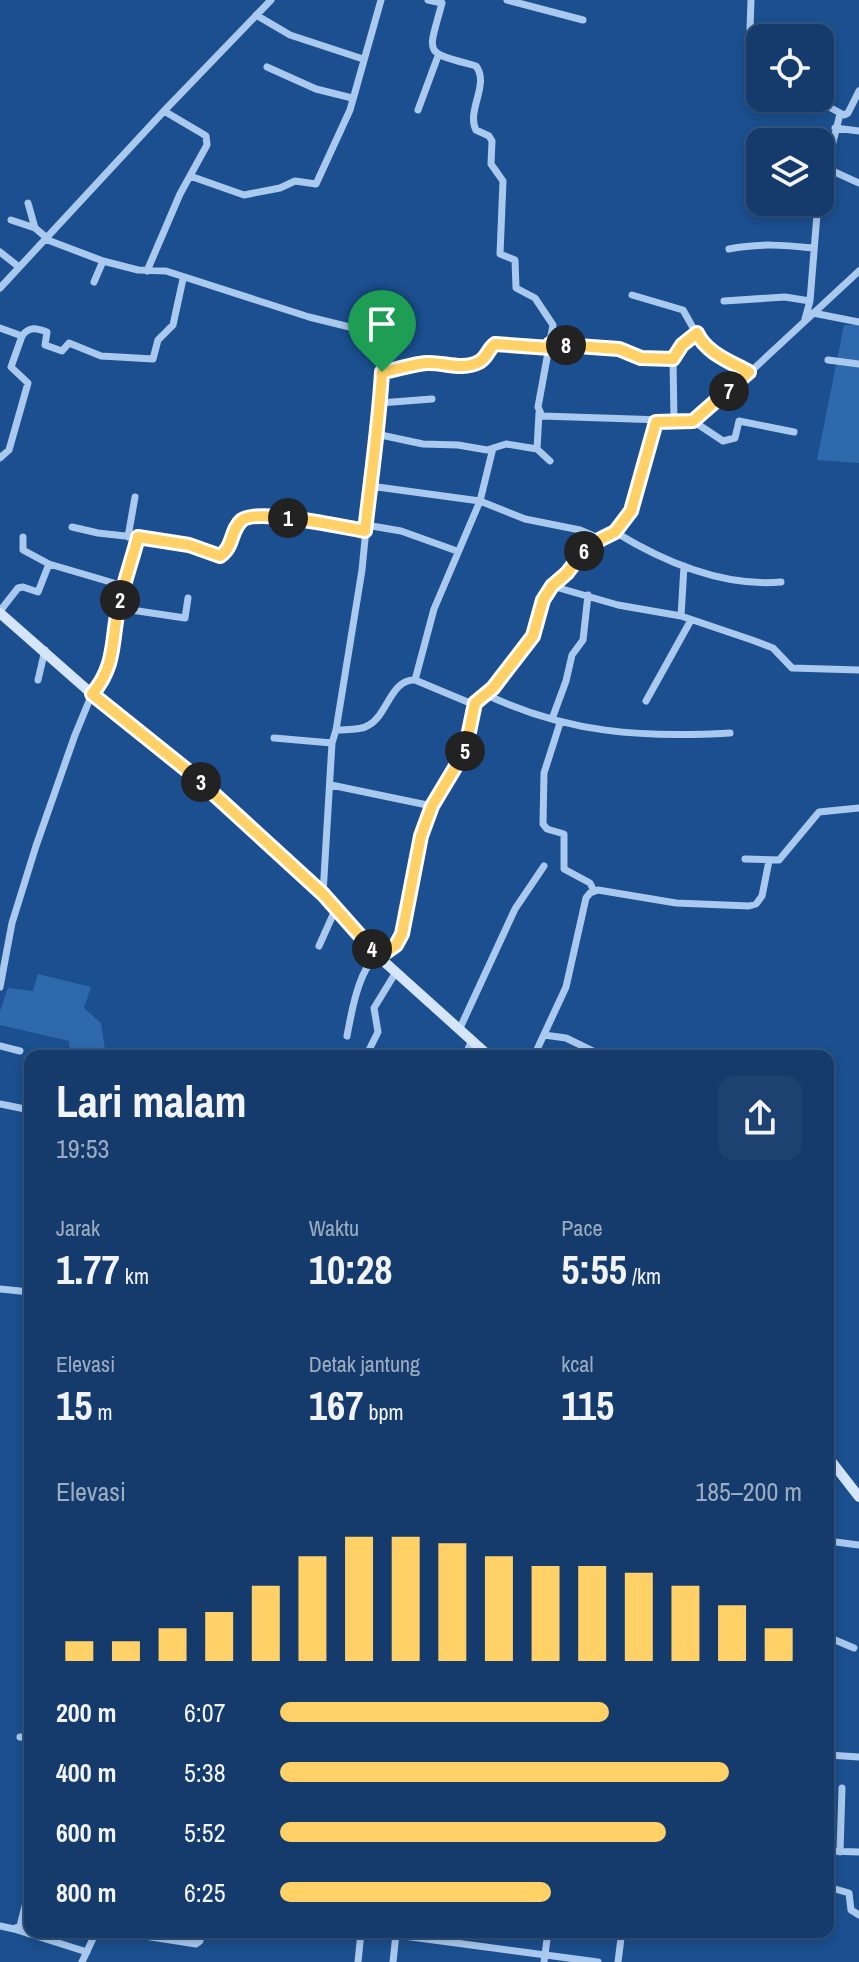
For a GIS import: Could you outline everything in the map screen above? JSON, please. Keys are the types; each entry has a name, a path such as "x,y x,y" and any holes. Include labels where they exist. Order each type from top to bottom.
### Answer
{"main road":[{"path":"0,612 92,694 193,775 323,894 379,957 483,1050"},
{"path":"834,1465 859,1497"}],"street":[{"path":"0,288 13,263 46,238 271,0"},
{"path":"190,176 244,195 280,188 295,181 316,184 350,110 381,0"},
{"path":"428,0 443,2 431,44 433,52 480,70 473,123 476,130 489,136 492,141 491,164 503,181 499,251 503,257 515,260 516,288 533,296 552,321 537,449"},
{"path":"507,0 583,20"},
{"path":"750,24 751,0"},
{"path":"256,15 290,35 363,59"},
{"path":"418,110 438,56"},
{"path":"267,67 292,80 352,98"},
{"path":"834,111 848,113 859,91"},
{"path":"147,271 207,145 206,136 164,111"},
{"path":"834,132 840,114"},
{"path":"835,128 859,131"},
{"path":"834,172 859,183"},
{"path":"28,203 35,228"},
{"path":"804,321 810,301 816,216"},
{"path":"11,220 35,228 46,238 103,261 147,271 166,271 183,279 309,317 378,334 382,341 380,403 362,570 332,743 323,894"},
{"path":"729,249 748,245 813,248"},
{"path":"0,252 13,263"},
{"path":"94,282 103,261"},
{"path":"693,421 859,271"},
{"path":"0,458 9,450 28,388 28,383 11,367 22,336 28,330 35,328 47,332 45,345 62,351 69,343 101,356 153,359 158,340 173,325 183,279"},
{"path":"632,295 683,310 700,340 716,354 749,372"},
{"path":"724,301 785,297 810,301"},
{"path":"813,313 859,322"},
{"path":"0,328 22,336"},
{"path":"674,422 673,359 682,345 697,333"},
{"path":"382,372 423,363 474,364 482,361 495,344 619,349 641,358 673,359"},
{"path":"828,360 859,364"},
{"path":"380,403 432,399"},
{"path":"539,413 546,417 693,421 723,441 735,438 739,421 794,432"},
{"path":"347,1036 352,1008 369,964 396,945 402,934 421,836 432,806 465,751 475,703 487,695 533,636 543,600 552,586 583,552 615,532 631,511 656,422"},
{"path":"376,434 434,445 487,450 506,444 537,449 550,461"},
{"path":"415,680 434,609 480,501 493,448"},
{"path":"370,486 480,501 525,519 580,530 601,539"},
{"path":"128,537 135,497"},
{"path":"72,527 189,545 220,556 229,548 243,520 252,517 288,518 401,531 457,551"},
{"path":"615,532 684,566 743,583 781,582"},
{"path":"23,537 23,550 49,564 124,586"},
{"path":"0,987 16,908 92,694 105,677 112,656 118,608 138,537"},
{"path":"0,612 18,588 38,592 49,564"},
{"path":"681,616 684,566"},
{"path":"552,586 618,605 681,616 773,648 792,668 859,670"},
{"path":"588,595 583,640 572,655 544,773 543,824 547,829 564,834 564,869 590,883 594,891"},
{"path":"118,608 185,618 188,598"},
{"path":"646,701 691,620"},
{"path":"38,680 45,650"},
{"path":"336,730 362,728 371,724 380,716 399,686 408,680 475,703"},
{"path":"487,695 556,721 620,733 679,736 730,733"},
{"path":"274,738 332,743"},
{"path":"331,785 432,806"},
{"path":"745,859 769,861 783,857 819,812 859,808"},
{"path":"537,1050 566,987 586,898 594,891 676,903 749,906 756,904 762,896 769,861"},
{"path":"460,1028 515,909 544,866"},
{"path":"319,946 336,908"},
{"path":"369,1050 378,1032 373,1013 375,1003 396,972"},
{"path":"544,1035 566,1038 591,1050"},
{"path":"468,1050 472,1040"},
{"path":"0,1046 20,1051"},
{"path":"0,1104 24,1109"},
{"path":"0,1289 24,1291"},
{"path":"834,1542 859,1545"},
{"path":"834,1640 854,1648"},
{"path":"20,1737 24,1737"},
{"path":"834,1755 859,1757"},
{"path":"840,1852 842,1788"},
{"path":"834,1852 859,1852"},
{"path":"834,1889 849,1893 851,1910 859,1915"},
{"path":"14,1929 20,1926 24,1910"},
{"path":"0,1926 24,1932"},
{"path":"43,1938 87,1952"},
{"path":"82,1962 93,1938"},
{"path":"158,1938 196,1944 200,1938"},
{"path":"358,1962 360,1938"},
{"path":"393,1962 396,1938"},
{"path":"445,1938 545,1958 598,1962"},
{"path":"545,1958 547,1938"},
{"path":"618,1962 621,1938"}],"shaded area":[{"path":"844,325 859,325 859,463 817,460"},
{"path":"38,974 91,987 84,1008 101,1023 105,1050 70,1050 69,1041 0,1025 0,1011 8,988 33,991"}],"route":[{"path":"697,333 700,340 716,354 749,372 706,413 693,421 656,422 631,511 623,524 583,552 552,586 543,600 533,636 487,695 475,703 465,751 432,806 421,836 402,934 396,945 379,957 323,894 193,775 92,694 105,677 112,656 118,608 138,537 189,545 220,556 229,548 243,520 252,517 288,518 365,531 382,372 423,363 474,364 482,361 495,344 619,349 641,358 669,360 697,333"}]}
